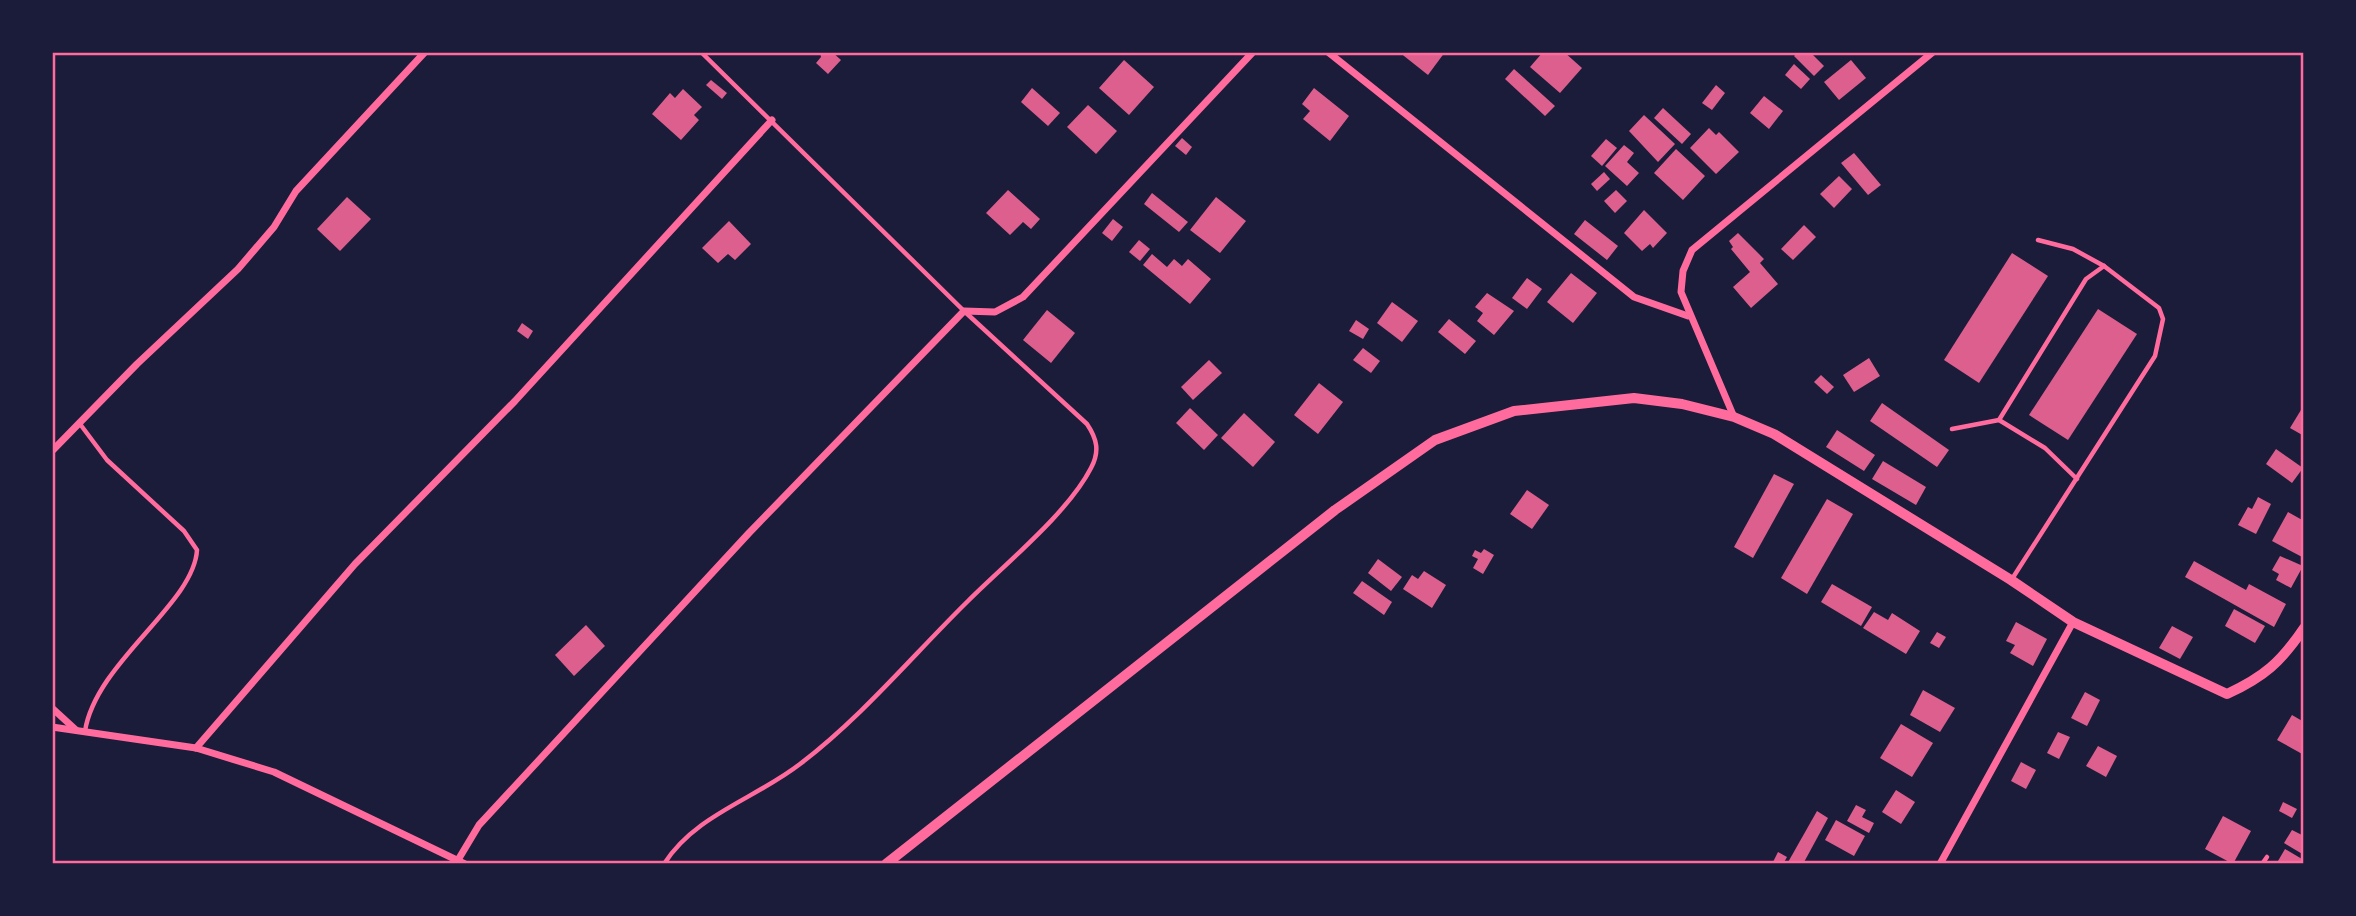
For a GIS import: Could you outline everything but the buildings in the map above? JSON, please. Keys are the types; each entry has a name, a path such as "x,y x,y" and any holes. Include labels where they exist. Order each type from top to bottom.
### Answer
{"street":[{"path":"52,451 137,364 238,269 274,227 296,191 425,52"},
{"path":"52,727 197,748 274,772 461,862 470,835 488,814 748,533 964,311 995,312 1023,297 1253,52"},
{"path":"1328,52 1634,297 1688,316"},
{"path":"1734,417 1700,334 1688,316 1681,292 1683,271 1692,250 1933,52"},
{"path":"197,748 355,564 515,401 772,120"},
{"path":"886,863 1335,510 1435,440 1514,411 1634,398 1682,404 1734,417 1774,434 2011,580 2073,622 2227,694 2258,679 2286,654 2304,628"},
{"path":"1940,863 2073,622"},
{"path":"52,708 81,731"}],"lane":[{"path":"664,863 690,833 778,780 840,731 1057,512 1091,468 1097,452 1096,437 1087,424 964,311 701,52"},
{"path":"2011,580 2155,356 2163,320 2159,308 2104,266 2073,249 2038,240"},
{"path":"1999,420 2086,279 2104,266"},
{"path":"1952,429 1999,420 2045,448 2077,479"},
{"path":"80,424 107,460 184,531 197,550 191,572 175,596 108,678 94,700 81,731"},
{"path":"2262,863 2267,857"}]}
